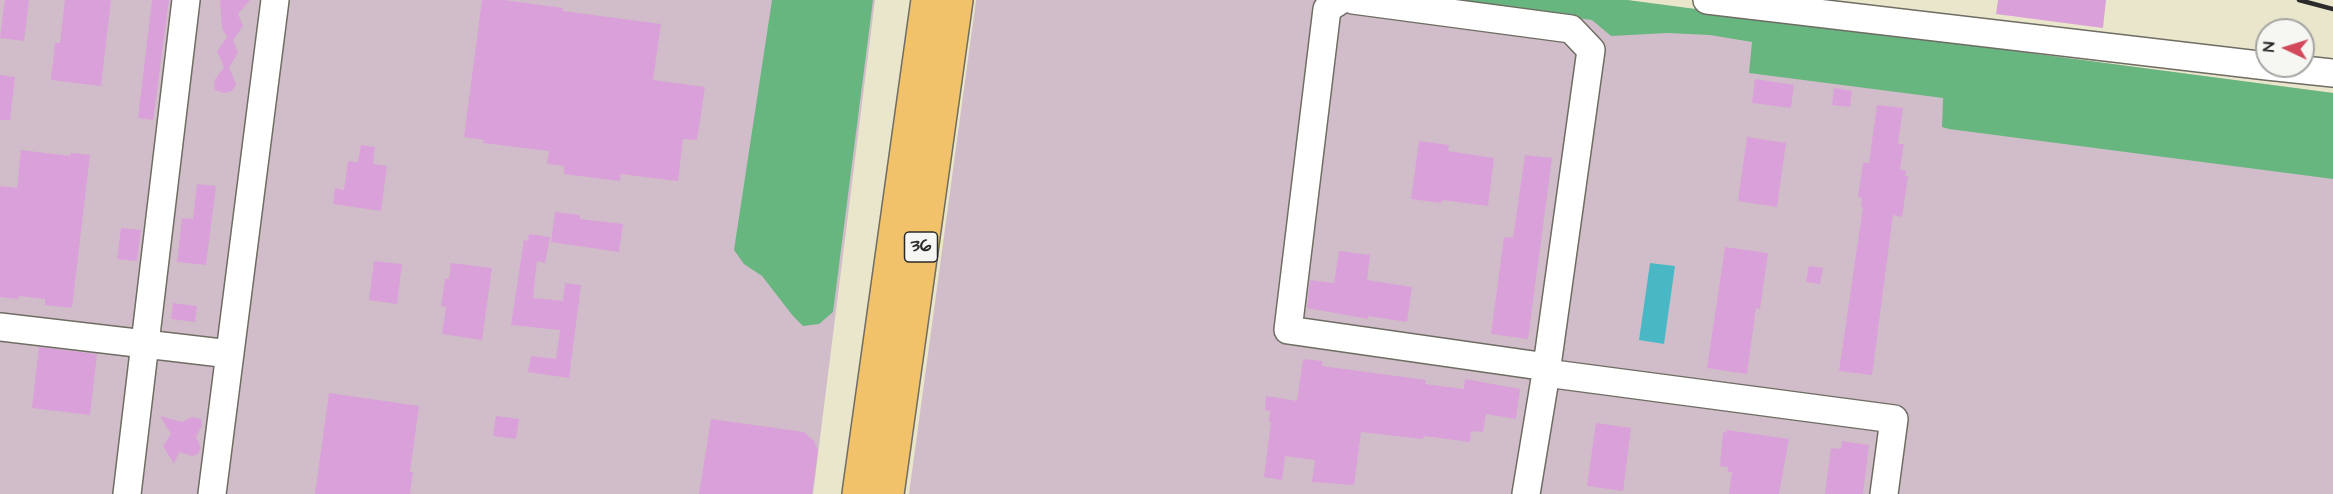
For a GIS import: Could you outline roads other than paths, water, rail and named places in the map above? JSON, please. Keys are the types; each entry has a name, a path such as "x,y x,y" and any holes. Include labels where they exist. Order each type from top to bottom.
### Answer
{"main road":[{"name":"36","path":"860,494 928,0"},
{"name":"36","path":"887,494 956,0"}],"street":[{"path":"127,494 186,0"},
{"path":"212,494 275,0"},
{"path":"1341,0 1327,9 1288,330 1546,370 1894,419 1884,494"},
{"path":"1353,0 1571,29 1591,50 1546,370 1526,494"},
{"path":"1707,0 2255,65"},
{"path":"2315,72 2333,74"},
{"path":"0,327 230,354"}],"water":[{"path":"1650,263 1675,266 1664,344 1639,340"}],"railway":[{"path":"2299,0 2333,9"}]}
